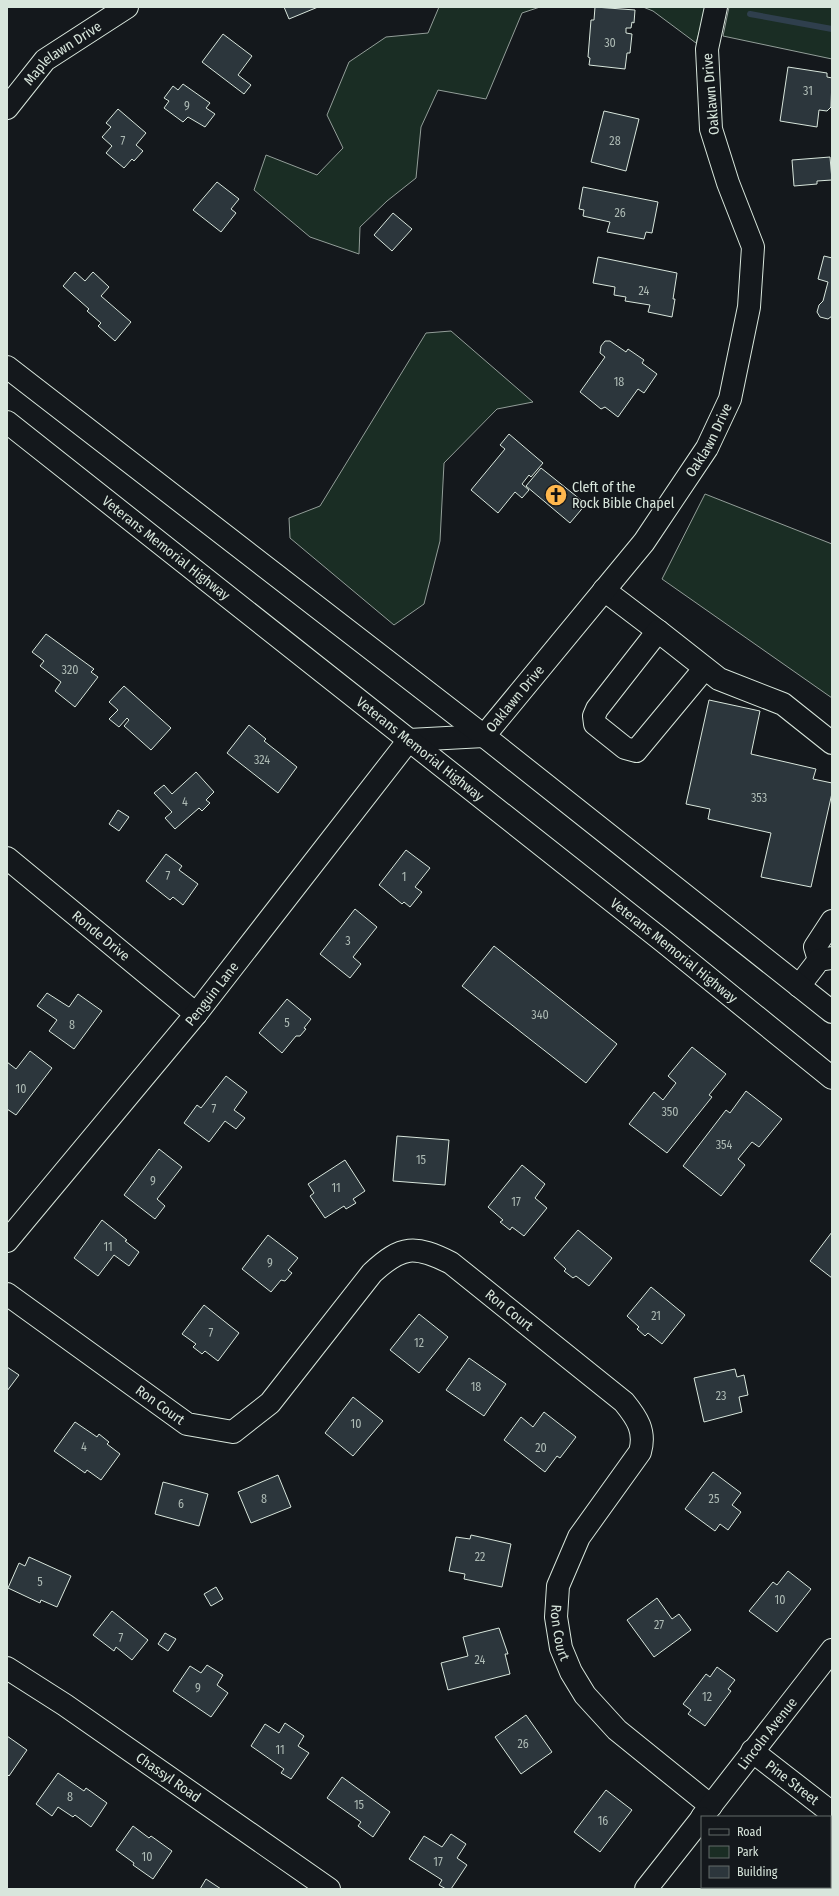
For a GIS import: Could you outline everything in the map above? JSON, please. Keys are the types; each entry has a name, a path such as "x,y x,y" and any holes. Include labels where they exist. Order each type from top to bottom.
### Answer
{"street":[{"name":"Maplelawn Drive","path":"7,108 45,60 127,7"},
{"name":"Oaklawn Drive","path":"408,740 484,736 644,542 707,448 730,399 749,307 753,247 728,183 711,128 707,49 716,7"},
{"path":"7,367 484,736 832,1012"},
{"name":"Veterans Memorial Highway","path":"7,422 832,1078"},
{"path":"604,590 719,679 783,704 832,743"},
{"path":"658,631 596,709 594,716 595,724 625,748 636,751 640,748 705,668"},
{"name":"Penguin Lane","path":"7,1240 196,1014 408,740"},
{"name":"Ronde Drive","path":"7,858 196,1014"},
{"path":"799,986 825,959 815,947 832,921"},
{"name":"Ron Court","path":"7,1294 187,1424 233,1432 270,1403 367,1279 387,1259 399,1252 412,1250 432,1254 451,1263 624,1402 634,1415 640,1427 643,1441 640,1452 579,1537 558,1586 556,1617 560,1648 571,1672 585,1695 617,1730 705,1814"},
{"name":"Lincoln Avenue","path":"705,1814 752,1751 832,1650"},
{"name":"Chassyl Road","path":"7,1668 64,1705 329,1889"},
{"name":"Pine Street","path":"752,1751 832,1813"},
{"name":"Lincoln Avenue","path":"646,1889 701,1819"}],"green space":[{"path":"439,7 540,7 522,13 486,99 438,90 421,127 416,178 387,201 360,227 359,254 310,237 254,190 266,155 317,175 343,148 327,115 349,62 386,37 428,33"},
{"path":"643,7 707,7 696,43 653,11"},
{"path":"729,7 832,7 832,59 723,36"},
{"path":"451,331 533,402 497,409 444,463 440,541 424,604 394,625 290,538 289,518 320,506 426,333"},
{"path":"705,494 832,544 832,698 662,579"}],"building":[{"path":"284,7 318,7 289,19"},
{"path":"595,7 635,10 634,23 632,22 631,28 626,28 626,33 632,34 630,53 627,53 625,69 589,65 590,58 588,57 591,20 594,20"},
{"path":"223,34 252,56 238,75 251,85 244,94 202,62"},
{"path":"788,67 827,73 827,77 832,78 831,107 827,111 819,110 817,127 780,121"},
{"path":"183,84 210,103 206,108 215,114 205,127 188,117 183,122 164,108 169,101 164,98 173,86 178,90"},
{"path":"118,109 146,133 136,145 143,151 134,161 132,159 124,168 106,153 112,146 102,137 111,127 106,123"},
{"path":"604,111 639,119 626,171 591,162"},
{"path":"830,157 832,180 817,181 817,184 794,186 792,160"},
{"path":"217,182 239,199 231,209 236,213 221,232 193,210"},
{"path":"583,187 658,202 652,233 646,232 644,239 607,232 610,222 583,216 584,210 579,209"},
{"path":"393,213 412,229 392,251 374,235"},
{"path":"824,256 832,258 832,316 828,319 820,317 817,312 819,305 823,301 828,282 818,279"},
{"path":"598,257 677,273 672,317 648,312 650,305 625,301 626,297 614,295 615,287 593,283"},
{"path":"75,272 85,281 93,272 109,287 101,296 131,322 115,341 98,326 101,323 87,311 89,309 63,286"},
{"path":"605,341 610,341 626,352 628,349 644,360 642,363 657,374 644,393 638,389 618,417 605,407 601,409 580,392 605,357 600,353 601,346"},
{"path":"509,434 543,463 531,477 529,475 522,484 529,490 522,498 515,492 498,513 471,490 505,449 500,445"},
{"name":"Cleft of the Rock Bible Chapel","path":"541,468 586,504 570,523 526,486"},
{"path":"46,634 94,669 91,672 98,677 75,707 55,691 61,682 40,666 44,661 32,652"},
{"path":"124,686 171,728 151,750 124,726 129,720 127,718 119,727 109,719 118,710 109,702"},
{"path":"709,700 760,711 751,754 816,769 813,779 832,783 832,793 811,887 761,877 771,833 708,819 710,809 686,804"},
{"path":"249,725 266,739 264,741 297,767 278,793 227,753"},
{"path":"196,772 214,792 206,800 210,803 202,811 199,808 175,829 165,818 172,812 154,793 164,785 172,794"},
{"path":"118,810 129,817 119,831 109,824"},
{"path":"406,850 430,868 415,887 422,892 410,907 404,902 402,904 379,885"},
{"path":"166,854 182,866 179,870 198,884 183,905 173,897 170,900 146,881"},
{"path":"355,909 377,927 353,957 361,964 350,978 320,954"},
{"path":"494,946 617,1044 586,1083 462,986"},
{"path":"47,993 69,1007 78,994 102,1011 74,1049 49,1031 57,1020 37,1006"},
{"path":"287,999 311,1019 304,1028 306,1029 300,1036 296,1036 282,1053 259,1033"},
{"path":"692,1047 726,1074 709,1095 712,1097 667,1153 629,1124 654,1092 663,1100 676,1083 668,1076"},
{"path":"30,1051 52,1068 16,1115 7,1109 7,1062 16,1069"},
{"path":"226,1076 247,1092 234,1110 245,1118 236,1129 225,1121 209,1142 184,1123 197,1105 201,1108"},
{"path":"746,1091 782,1119 759,1147 752,1142 738,1159 745,1165 721,1196 683,1166 726,1110 730,1113"},
{"path":"397,1136 449,1140 445,1185 393,1181"},
{"path":"159,1149 182,1167 157,1199 165,1206 155,1219 124,1195"},
{"path":"345,1160 365,1191 353,1199 356,1203 346,1209 344,1206 325,1218 310,1196 314,1193 308,1184"},
{"path":"522,1165 545,1184 535,1198 547,1208 524,1236 512,1227 510,1230 500,1222 503,1220 488,1207"},
{"path":"102,1220 127,1240 125,1241 139,1252 129,1266 114,1255 98,1276 74,1258"},
{"path":"578,1230 612,1258 589,1286 576,1276 573,1278 564,1271 566,1269 554,1258"},
{"path":"832,1232 832,1278 810,1261"},
{"path":"268,1235 298,1258 288,1270 292,1273 285,1281 281,1280 271,1292 242,1269"},
{"path":"651,1287 685,1315 662,1344 648,1333 645,1336 637,1329 639,1327 627,1316"},
{"path":"204,1305 239,1333 218,1361 205,1351 202,1354 193,1347 196,1344 182,1334"},
{"path":"419,1314 448,1337 419,1373 390,1350"},
{"path":"469,1358 506,1384 484,1416 446,1390"},
{"path":"7,1367 19,1375 7,1391"},
{"path":"735,1369 737,1377 744,1375 748,1395 739,1397 742,1412 704,1422 694,1378"},
{"path":"353,1397 383,1421 353,1456 325,1433"},
{"path":"544,1412 576,1437 560,1458 557,1456 545,1472 504,1440 521,1417 533,1427"},
{"path":"75,1422 97,1437 99,1434 109,1442 107,1444 120,1454 101,1480 87,1470 85,1473 54,1451"},
{"path":"713,1472 741,1493 732,1505 741,1512 728,1530 720,1524 715,1531 685,1509"},
{"path":"278,1475 291,1507 251,1523 238,1492"},
{"path":"163,1482 208,1494 199,1526 155,1514"},
{"path":"471,1535 511,1544 502,1587 464,1579 465,1574 449,1571 456,1537 470,1539"},
{"path":"29,1557 71,1576 57,1607 41,1600 40,1603 8,1588 19,1563 25,1566"},
{"path":"788,1571 811,1589 777,1632 749,1611 773,1582 777,1585"},
{"path":"216,1587 223,1599 211,1606 204,1594"},
{"path":"657,1598 672,1619 679,1614 691,1630 654,1657 627,1620"},
{"path":"112,1611 148,1640 132,1660 116,1647 114,1651 93,1635"},
{"path":"499,1628 508,1654 505,1654 510,1674 448,1690 441,1663 468,1656 463,1637"},
{"path":"165,1633 176,1639 168,1651 158,1644"},
{"path":"207,1665 223,1675 217,1685 228,1693 211,1717 173,1691 190,1666 201,1673"},
{"path":"717,1667 735,1680 728,1689 731,1691 705,1726 688,1714 691,1710 683,1704 706,1674 710,1677"},
{"path":"526,1715 552,1752 521,1774 495,1737"},
{"path":"285,1723 304,1736 298,1746 309,1753 291,1779 281,1773 284,1769 251,1746 265,1724 279,1733"},
{"path":"7,1736 27,1750 9,1776 7,1774"},
{"path":"58,1773 84,1791 86,1788 107,1803 91,1827 75,1815 73,1817 58,1807 52,1816 36,1804"},
{"path":"342,1777 390,1812 373,1837 358,1826 361,1822 327,1798"},
{"path":"606,1790 632,1810 600,1852 574,1832"},
{"path":"133,1826 149,1838 151,1836 172,1851 153,1879 133,1865 134,1863 116,1850"},
{"path":"451,1834 466,1844 457,1858 467,1865 451,1889 446,1889 439,1885 442,1880 409,1859 424,1836 442,1847"},
{"path":"206,1879 221,1889 200,1889"},
{"path":"717,1888 744,1888 743,1889 716,1889"}],"waterway":[{"path":"750,14 832,29"}],"place":[{"name":"Cleft of the Rock Bible Chapel","path":"556,495"}]}
